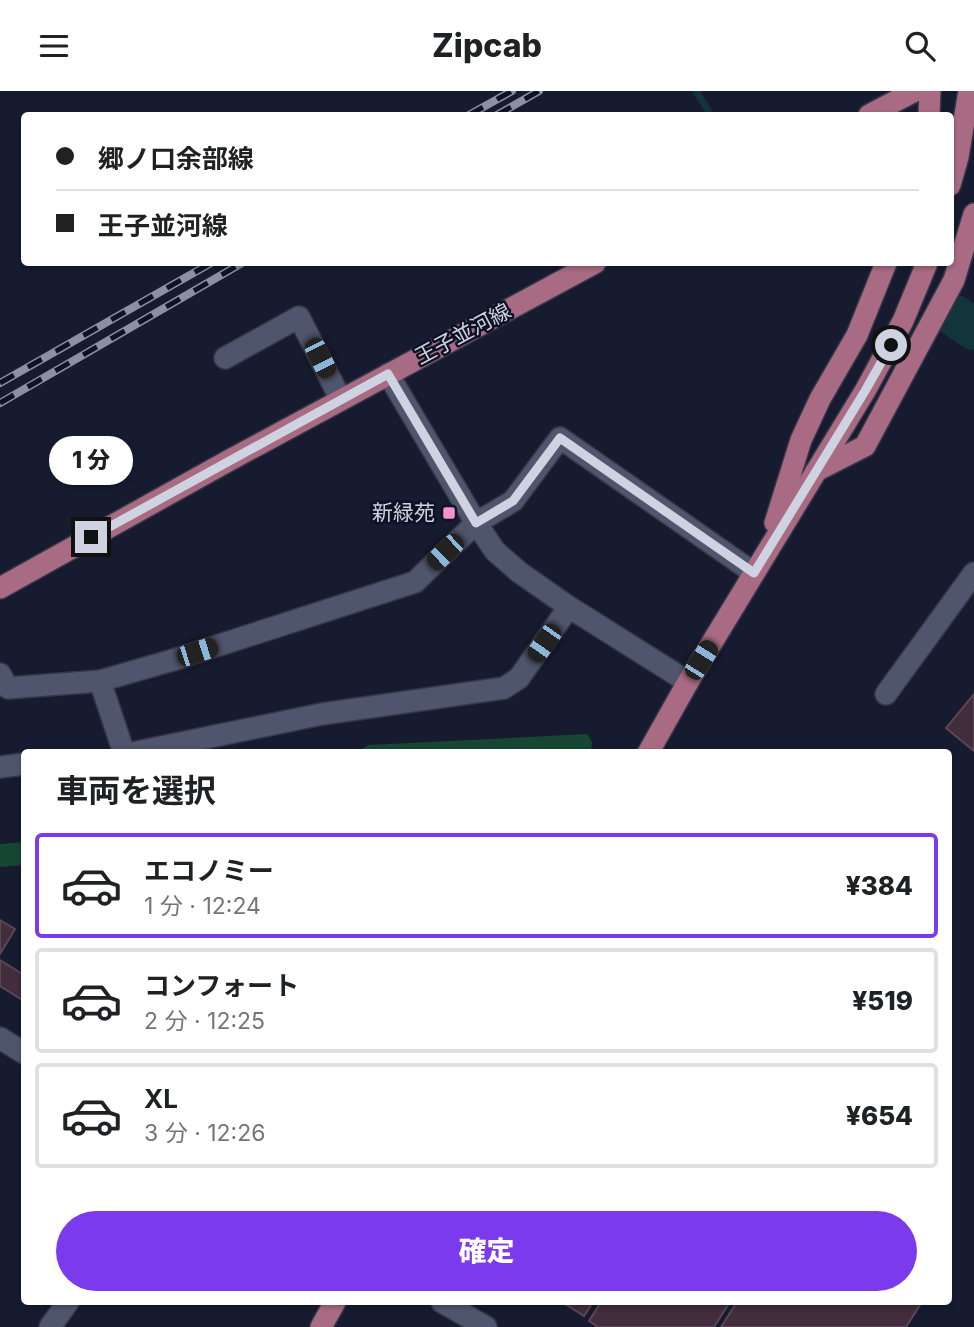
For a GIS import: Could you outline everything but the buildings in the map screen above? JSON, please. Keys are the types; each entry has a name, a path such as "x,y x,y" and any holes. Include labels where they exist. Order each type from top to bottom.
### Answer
{"main road":[{"path":"875,112 915,91"},
{"path":"929,112 930,91"},
{"path":"954,171 969,95"},
{"path":"814,472 865,446 954,280 974,214"},
{"name":"王子並河線","path":"0,588 589,266"},
{"path":"765,555 801,440 820,398 857,335 885,266"},
{"path":"650,749 865,391 903,321 926,266"},
{"path":"321,1327 333,1305"}],"street":[{"path":"225,358 299,317 341,400"},
{"path":"388,374 495,551 519,572 569,607 688,682"},
{"path":"0,674 8,688 100,681 415,582 476,523 513,501 560,438 754,573"},
{"path":"886,694 974,573"},
{"path":"151,749 322,714 505,688 519,678 569,607"},
{"path":"100,681 123,749"},
{"path":"0,767 21,764"},
{"path":"0,1038 21,1051"},
{"path":"50,1327 66,1305"},
{"path":"447,1305 486,1327"}],"green space":[{"path":"587,734 592,742 591,749 362,749 369,745"},
{"path":"21,842 21,865 0,867 0,844"}],"waterway":[{"path":"696,91 709,112"},
{"path":"955,316 974,329"}],"railway":[{"path":"474,112 512,91"},
{"path":"502,112 539,91"},
{"path":"0,383 206,266"},
{"path":"0,403 237,266"}],"place":[{"name":"新緑苑","path":"449,513"}],"route":[{"path":"91,537 388,374 476,523 513,501 560,438 754,573 891,345"}]}
